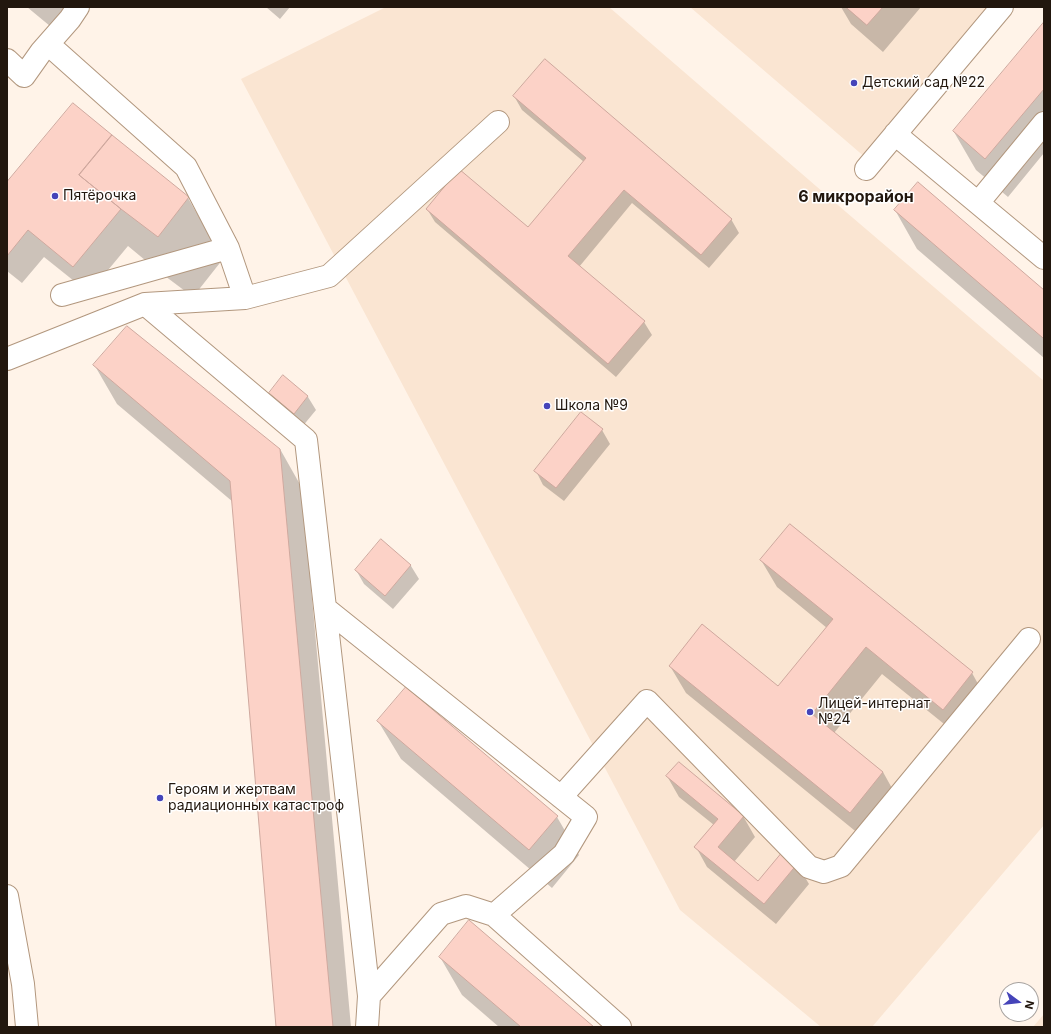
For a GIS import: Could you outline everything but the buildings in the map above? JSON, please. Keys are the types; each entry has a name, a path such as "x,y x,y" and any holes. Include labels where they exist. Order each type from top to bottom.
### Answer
{"street":[{"path":"7,60 24,76 78,7"},
{"path":"866,170 1002,7"},
{"path":"48,44 186,167 228,248 245,298"},
{"path":"7,359 145,304 245,298 329,276 498,122"},
{"path":"978,203 1044,123"},
{"path":"895,134 1044,258"},
{"path":"62,295 228,248"},
{"path":"145,304 306,440 369,996 367,1027"},
{"path":"325,608 586,817 564,854 494,915"},
{"path":"561,797 647,701 809,867 824,872 841,866 1029,639"},
{"path":"7,896 23,984 27,1027"},
{"path":"369,996 442,914 466,906 494,915 620,1027"}],"shaded area":[{"path":"386,7 609,7 1044,381 1044,825 872,1027 821,1027 680,910 241,79"},
{"name":"Детский сад №22","path":"690,7 993,7 866,158"},
{"path":"1044,1014 1044,1027 1033,1027 1039,1022"}],"place":[{"name":"Детский сад №22","path":"854,83"},
{"name":"Пятёрочка","path":"55,196"},
{"name":"Школа №9","path":"547,406"},
{"name":"Лицей-интернат №24","path":"810,712"},
{"name":"Героям и жертвам радиационных катастроф","path":"160,798"}],"district":[{"name":"6 микрорайон","path":"856,197"}]}
